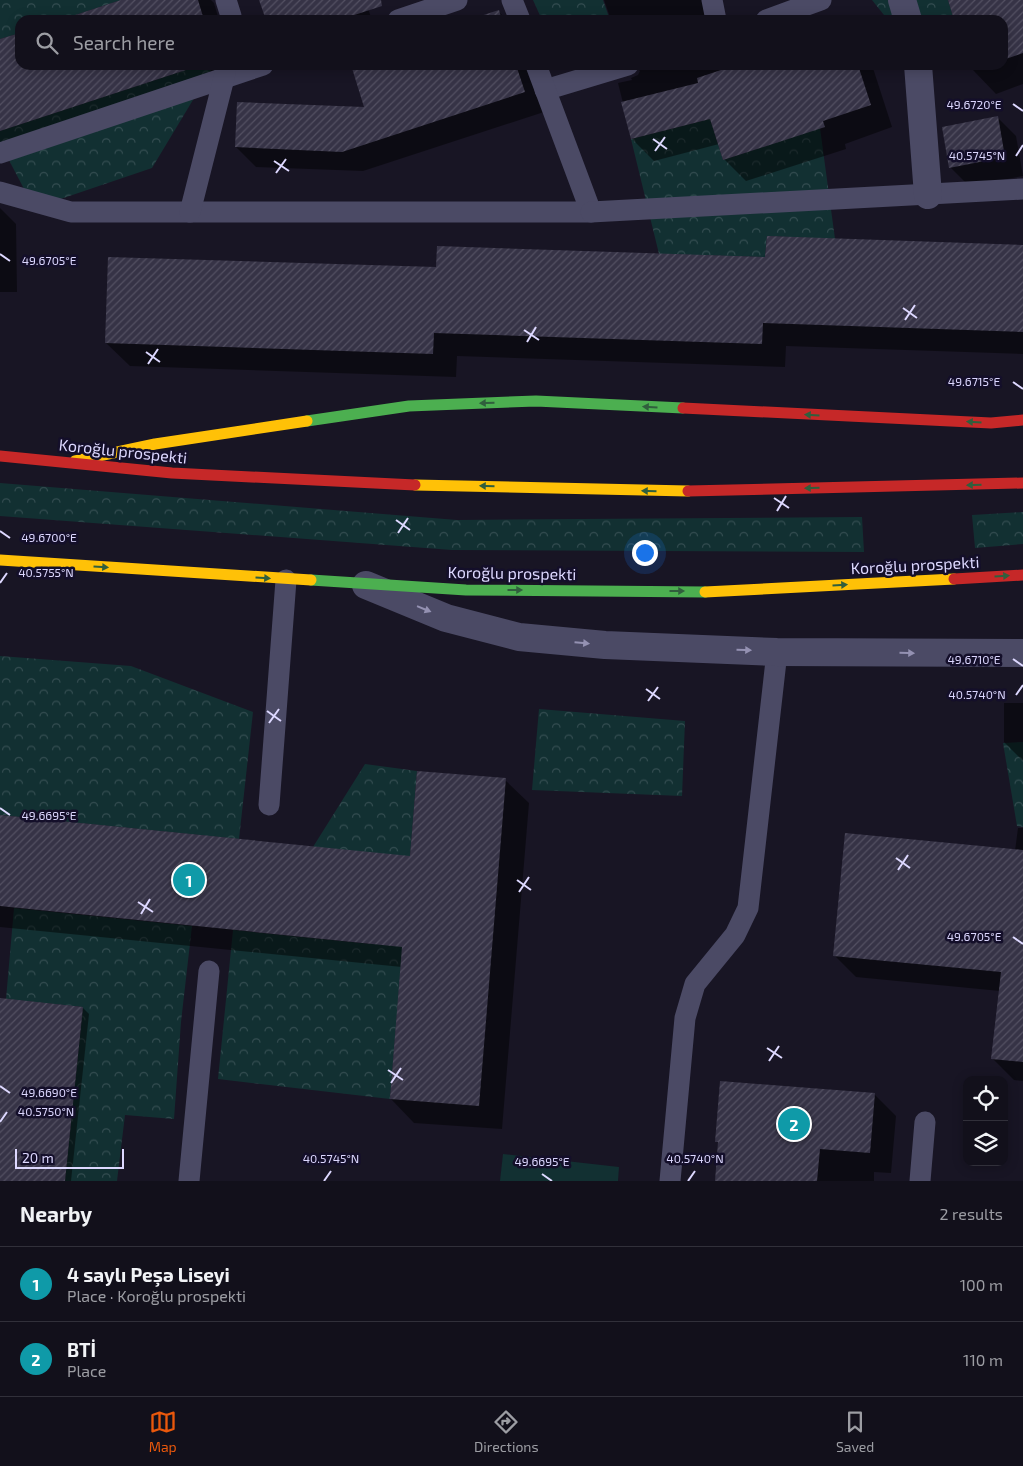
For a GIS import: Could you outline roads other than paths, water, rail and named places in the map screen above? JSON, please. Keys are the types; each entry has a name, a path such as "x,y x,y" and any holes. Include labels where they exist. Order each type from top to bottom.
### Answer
{"main road":[{"path":"72,462 155,444 409,406 536,401 991,423 1023,420"},
{"name":"Koroğlu prospekti","path":"0,456 172,473 380,484 680,491 1023,483"},
{"name":"Koroğlu prospekti","path":"0,560 286,580 466,590 712,592 1023,575"}],"street":[{"path":"902,0 906,15"},
{"path":"918,70 928,195"},
{"path":"363,584 446,618 519,637 605,645 777,652 1023,653"}],"lane":[{"path":"226,0 231,15"},
{"path":"413,15 458,0"},
{"path":"512,0 518,15"},
{"path":"712,0 715,15"},
{"path":"780,15 820,0"},
{"path":"538,70 591,212"},
{"path":"545,90 611,70"},
{"path":"0,153 225,72"},
{"path":"190,212 225,72"},
{"path":"0,192 71,212 591,212 1023,190"},
{"path":"269,804 286,580"},
{"path":"670,1181 685,1018 695,984 736,935 748,908 777,652"},
{"path":"188,1181 209,971"},
{"path":"920,1181 925,1122"}],"place":[{"name":"4 saylı Peşə Liseyi","path":"189,880"},
{"name":"BTİ","path":"794,1124"}]}
